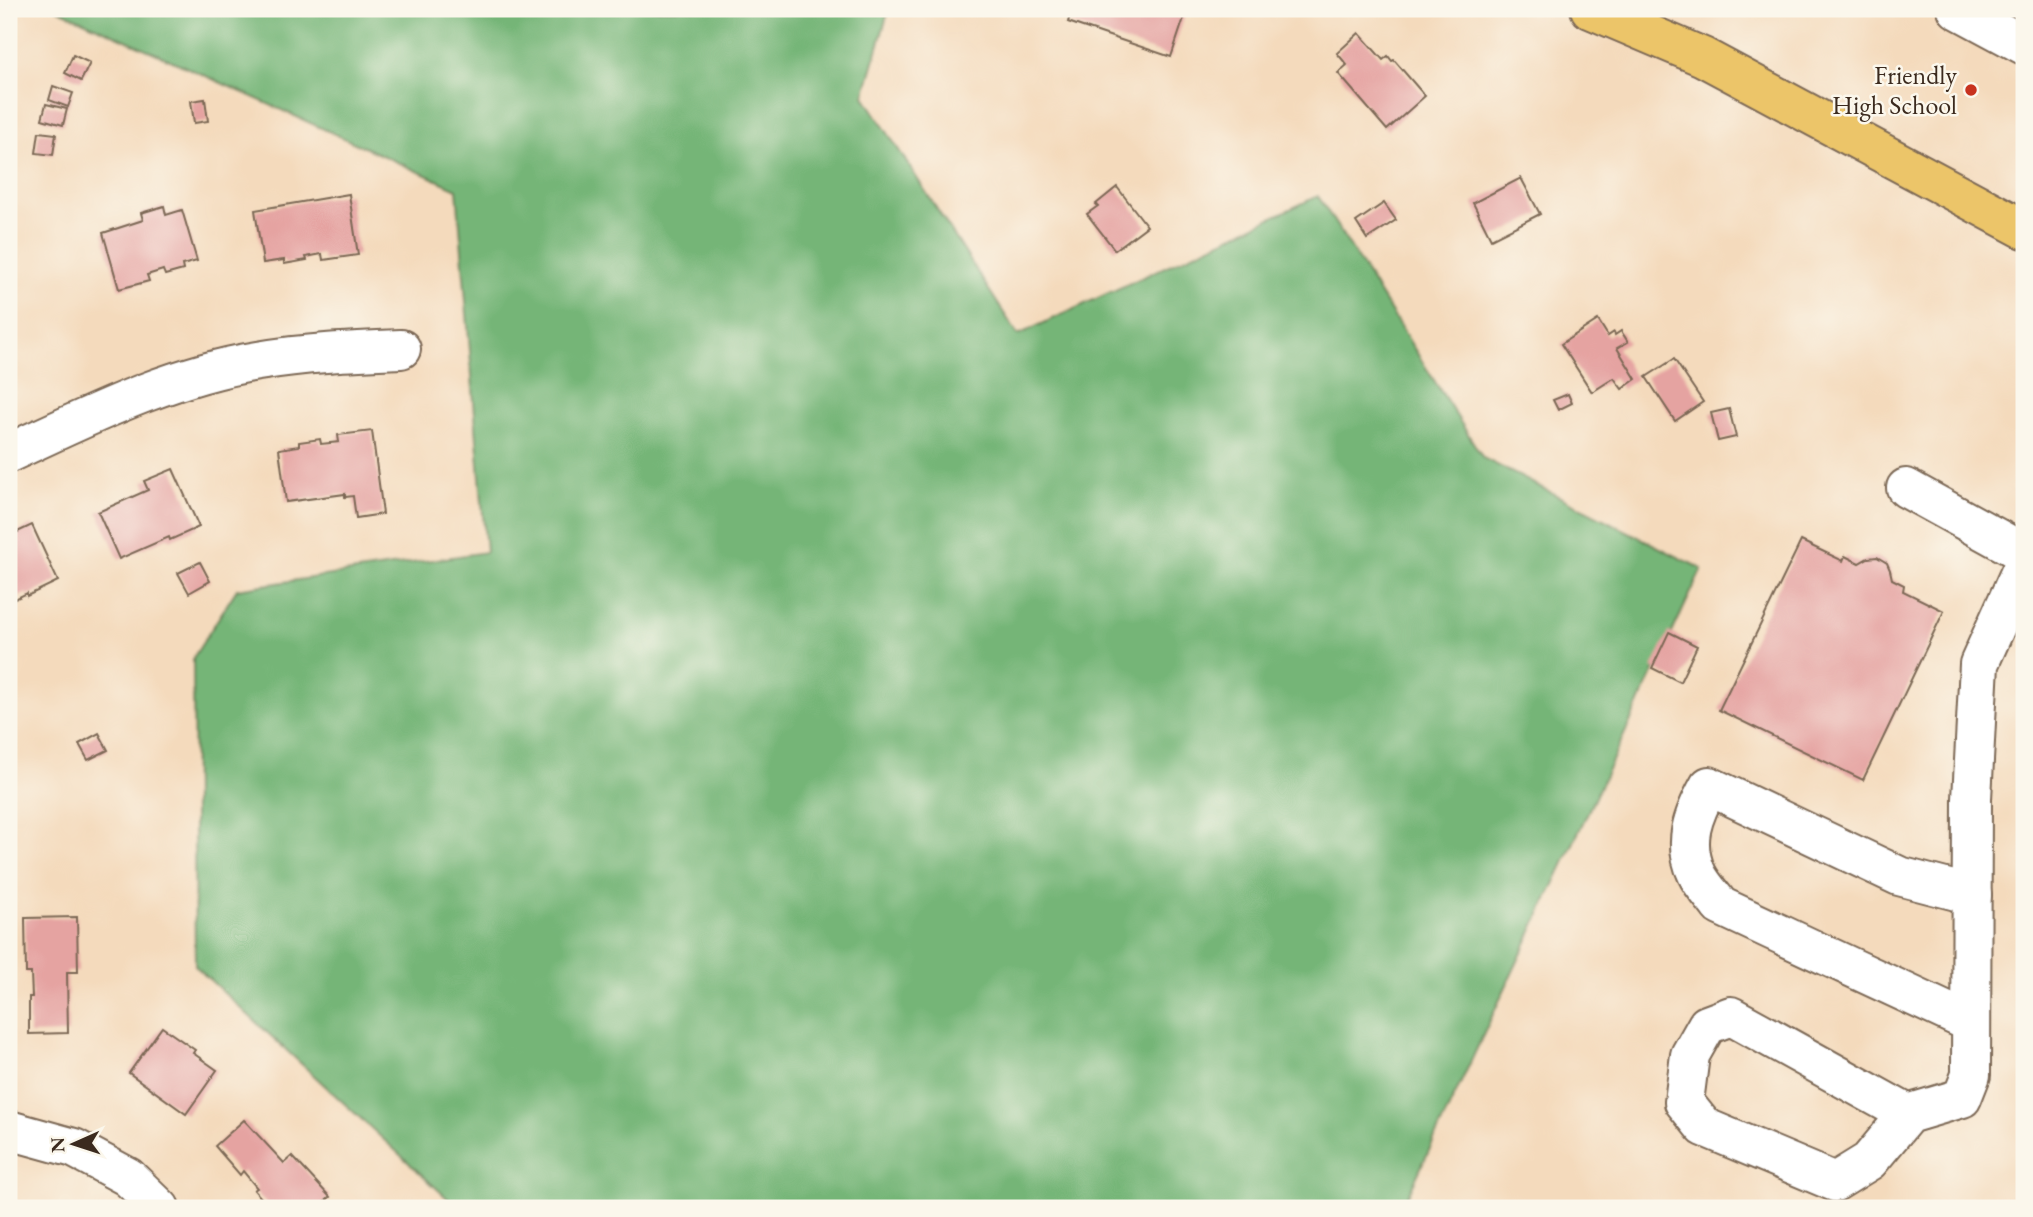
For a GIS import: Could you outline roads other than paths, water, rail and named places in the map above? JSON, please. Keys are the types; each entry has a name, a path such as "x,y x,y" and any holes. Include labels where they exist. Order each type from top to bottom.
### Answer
{"main road":[{"path":"1590,9 1703,57 2024,229"}],"street":[{"path":"1957,9 2024,45"},
{"path":"9,453 128,398 191,377 268,359 327,352 401,349"},
{"path":"1906,488 2024,553"},
{"path":"1908,1114 1731,1016 1707,1025 1690,1055 1684,1102 1704,1127 1835,1182 1870,1161 1908,1114 1962,1098 1971,1075 1972,799 1979,664 2024,564"},
{"path":"1971,1023 1720,905 1697,875 1688,839 1697,807 1709,786 1899,876 1972,895"},
{"path":"9,1130 74,1148 128,1177 160,1208"}],"place":[{"name":"Friendly High School","path":"1971,90"}]}
